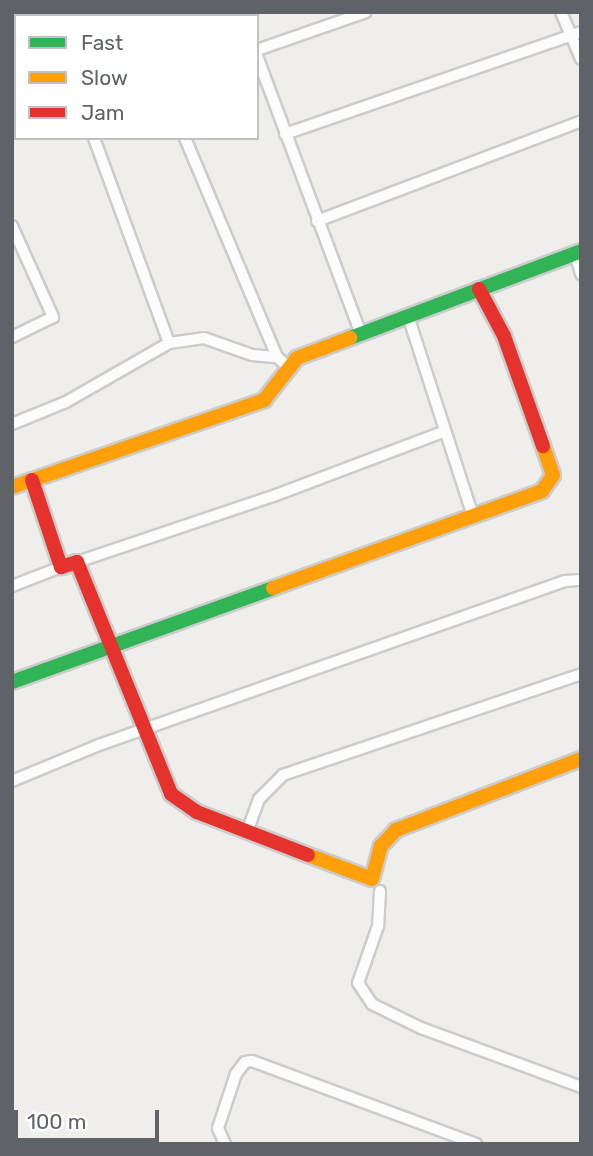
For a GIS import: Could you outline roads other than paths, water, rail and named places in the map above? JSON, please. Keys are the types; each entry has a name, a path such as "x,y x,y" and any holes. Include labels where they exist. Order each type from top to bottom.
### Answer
{"street":[{"path":"259,49 366,12"},
{"path":"561,12 576,33 581,59"},
{"path":"285,134 576,33"},
{"path":"259,62 360,332"},
{"path":"317,222 581,121"},
{"path":"95,140 169,343"},
{"path":"12,487 264,400 280,384 282,362 186,140"},
{"path":"12,226 53,317 12,337"},
{"path":"12,424 66,402 169,343 204,338 252,355 282,362 578,252 581,274"},
{"path":"12,682 542,491 553,475 504,336 479,289"},
{"path":"408,316 443,432 473,516"},
{"path":"12,586 276,495 443,432"},
{"path":"32,480 61,567"},
{"path":"77,562 171,794 197,812 247,832 372,879 381,846 396,830 581,759"},
{"path":"12,781 144,731 565,581 581,580"},
{"path":"247,832 259,799 283,775 581,674"},
{"path":"380,891 378,926 358,983 372,1004 421,1028 581,1087"},
{"path":"225,1144 218,1128 236,1074 245,1062 252,1060 477,1144"}]}
